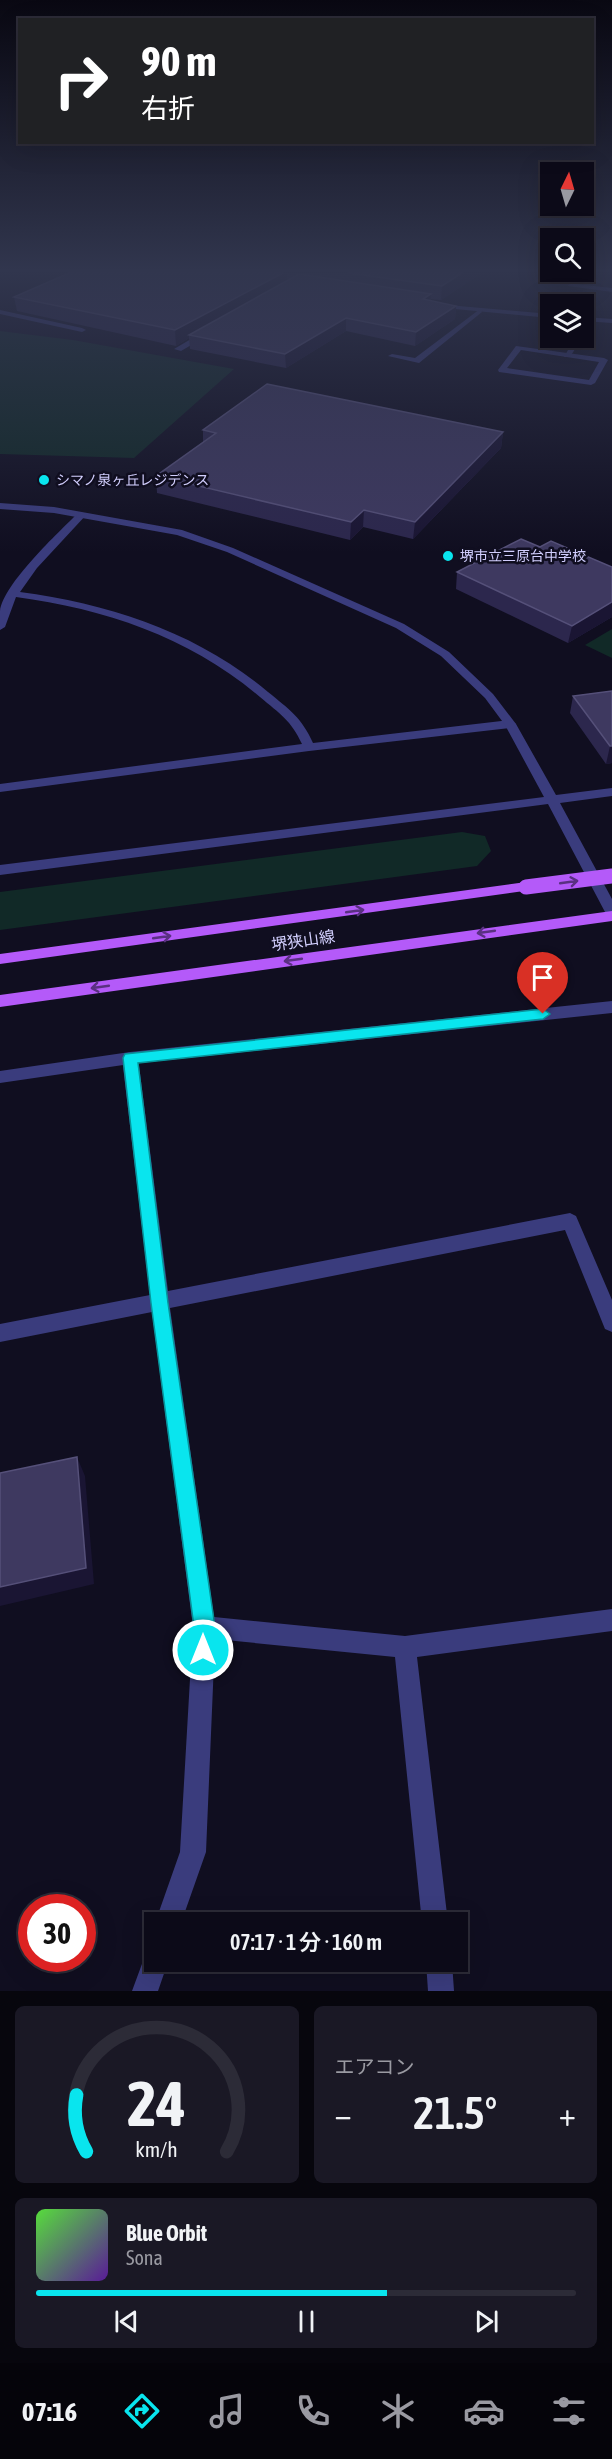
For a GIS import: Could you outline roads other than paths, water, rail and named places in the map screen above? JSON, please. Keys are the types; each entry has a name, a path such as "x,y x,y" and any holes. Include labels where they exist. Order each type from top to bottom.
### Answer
{"main road":[{"name":"堺狭山線","path":"0,959 612,876"},
{"name":"堺狭山線","path":"0,1002 612,914"}],"street":[{"path":"505,366 502,370 591,383 601,366"},
{"path":"0,506 82,514 179,532 230,550 400,626 445,654 489,696 510,724 612,914"},
{"path":"0,627 14,594 39,558 82,514"},
{"path":"14,594 54,598 139,622 205,651 260,689 283,709 298,723 309,747"},
{"path":"0,788 309,747 510,724"},
{"path":"0,870 612,792"},
{"path":"0,1077 130,1058 612,1006"},
{"path":"130,1058 160,1303 204,1627 193,1852 172,1912"},
{"path":"0,1333 570,1221 612,1323"},
{"path":"204,1627 405,1647 612,1620"},
{"path":"405,1647 434,1912"},
{"path":"145,1991 152,1972"},
{"path":"440,1972 441,1991"}],"place":[{"name":"シマノ泉ヶ丘レジデンス","path":"44,480"},
{"name":"堺市立三原台中学校","path":"448,556"}]}
